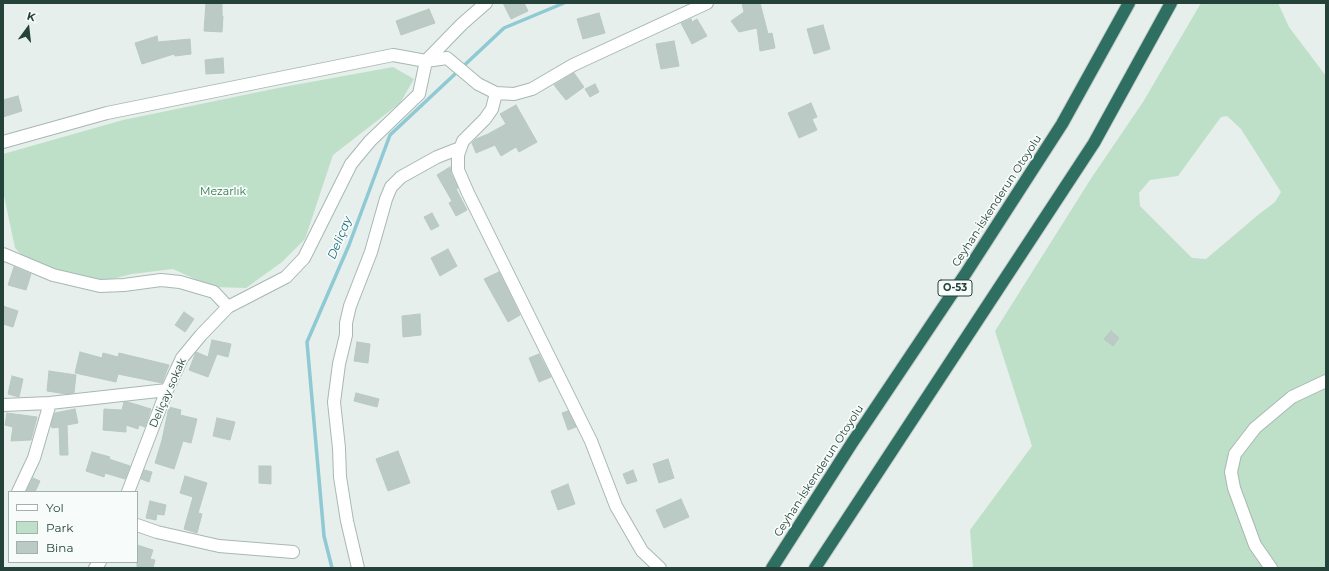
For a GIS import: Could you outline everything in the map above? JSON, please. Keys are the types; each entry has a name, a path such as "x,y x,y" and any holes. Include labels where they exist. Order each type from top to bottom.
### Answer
{"highway":[{"name":"Ceyhan-İskenderun Otoyolu","path":"772,568 852,443 966,273 1062,124 1129,3"},
{"path":"815,568 1094,143 1172,3"}],"street":[{"path":"426,61 462,24 486,3"},
{"path":"3,142 107,113 393,55 426,61 446,58 478,84 496,93 514,94 532,89 573,65 707,3"},
{"name":"Deliçay sokak","path":"128,491 182,358 228,307 286,277 304,258 351,164 370,141 419,94 426,61"},
{"path":"496,93 492,109 463,141 458,155 458,170 591,441 616,506 642,551 660,568"},
{"path":"358,568 347,521 340,477 339,448 334,402 338,364 346,335 346,322 358,285 372,252 386,199 391,187 401,177 437,157 460,148"},
{"path":"3,254 53,274 100,286 124,285 161,280 180,282 214,292 228,307"},
{"path":"1271,568 1255,545 1234,488 1231,472 1235,454 1255,428 1292,397 1326,381"},
{"path":"3,405 50,403 168,390"},
{"path":"18,491 34,458 50,403"},
{"path":"138,524 157,532 219,546 293,552"}],"green space":[{"path":"1201,3 1278,3 1289,27 1326,76 1326,568 973,568 970,530 1032,446 995,331 1092,177 1143,102","holes":["1227,116 1241,129 1281,192 1275,202 1206,259 1192,258 1140,206 1139,193 1150,180 1178,176 1221,117"]},
{"name":"Mezarlık","path":"393,67 414,79 400,103 333,155 305,239 282,262 246,288 212,287 173,269 132,274 100,282 29,263 15,248 3,191 3,154 123,120 278,88"}],"building":[{"path":"206,3 222,3 222,32 204,31"},
{"path":"503,3 524,3 528,11 511,19"},
{"path":"742,3 760,3 768,34 772,33 775,48 760,51 757,28 739,32 731,21 744,12"},
{"path":"429,9 435,23 401,35 396,21"},
{"path":"599,13 605,33 583,39 577,19"},
{"path":"691,19 692,22 697,19 707,36 692,44 681,23"},
{"path":"823,25 830,49 814,54 807,29"},
{"path":"157,36 158,42 190,39 191,54 175,56 174,54 142,64 135,43"},
{"path":"674,41 679,66 661,69 656,44"},
{"path":"223,58 224,73 206,74 205,60"},
{"path":"574,73 584,87 566,100 554,85"},
{"path":"595,84 599,92 590,97 585,89"},
{"path":"18,96 22,111 3,117 3,100"},
{"path":"811,103 817,117 812,119 817,130 799,138 788,113"},
{"path":"516,105 537,142 519,152 516,147 501,156 495,145 476,153 472,143 476,139 506,124 500,114"},
{"path":"450,167 451,173 458,188 456,189 467,210 456,216 449,203 452,201 437,175"},
{"path":"432,213 439,226 431,230 424,217"},
{"path":"448,249 457,266 440,276 431,258"},
{"path":"14,267 31,274 26,290 8,285"},
{"path":"499,272 520,315 508,322 484,279"},
{"path":"3,306 18,311 13,327 3,324"},
{"path":"184,312 194,319 185,332 175,325"},
{"path":"420,314 421,335 403,337 402,316"},
{"path":"1111,331 1119,338 1113,346 1104,339"},
{"path":"212,340 231,344 228,357 217,354 208,377 189,370 196,352 208,357"},
{"path":"357,342 370,344 368,363 354,361"},
{"path":"80,352 102,358 103,353 118,357 119,353 169,365 162,383 118,374 116,382 75,373"},
{"path":"539,354 551,377 539,382 529,358"},
{"path":"49,371 76,375 74,393 66,394 47,391"},
{"path":"12,376 23,379 19,397 8,394"},
{"path":"356,393 379,399 377,407 354,401"},
{"path":"124,402 151,409 145,427 139,425 138,429 126,425 126,432 103,430 104,409 122,410"},
{"path":"169,407 181,410 180,415 197,419 191,443 183,441 174,469 155,463 162,440"},
{"path":"75,409 78,423 67,425 68,455 60,455 59,427 52,428 51,425 55,413"},
{"path":"568,411 576,427 568,430 562,413"},
{"path":"7,413 37,417 31,440 11,441 13,427 5,425"},
{"path":"217,418 235,422 230,440 213,436"},
{"path":"398,451 410,483 388,491 376,459"},
{"path":"92,452 110,457 109,459 130,466 125,479 105,473 104,477 86,471"},
{"path":"668,459 674,478 659,483 653,464"},
{"path":"259,466 271,466 271,484 259,483"},
{"path":"144,470 152,472 149,482 141,479"},
{"path":"633,470 637,481 627,484 623,474"},
{"path":"185,476 207,483 198,513 202,514 197,533 184,529 193,497 180,493"},
{"path":"33,478 40,481 35,491 26,491"},
{"path":"568,484 575,504 558,510 551,491"},
{"path":"681,499 689,517 664,528 656,510"},
{"path":"150,501 166,505 164,515 157,514 156,520 146,518"},
{"path":"138,545 153,550 150,559 155,560 153,568 137,568"}],"waterway":[{"name":"Deliçay","path":"332,568 324,536 307,342 349,245 390,135 504,28 564,3"}]}
